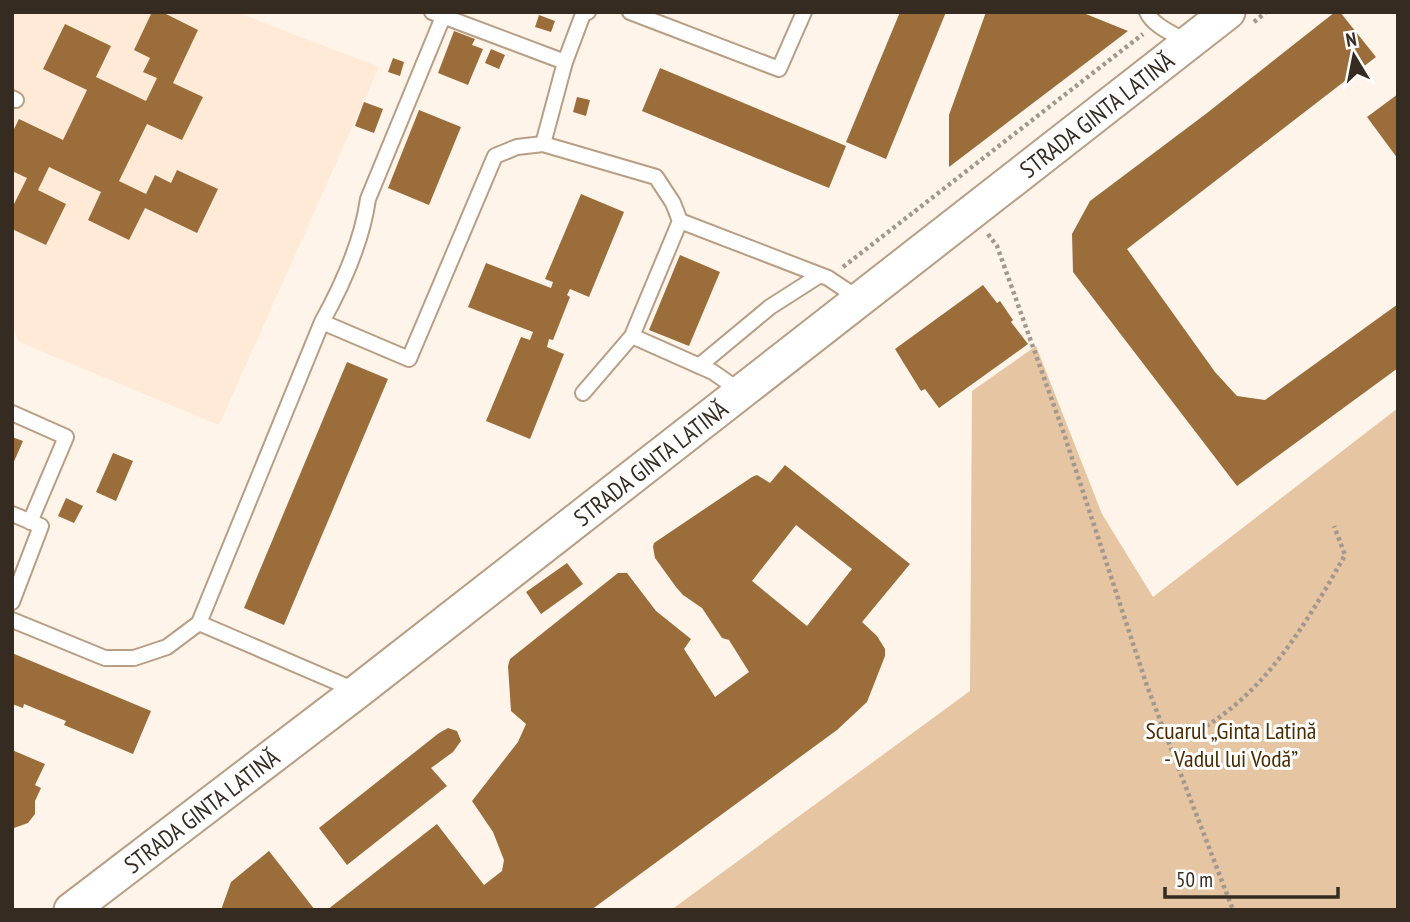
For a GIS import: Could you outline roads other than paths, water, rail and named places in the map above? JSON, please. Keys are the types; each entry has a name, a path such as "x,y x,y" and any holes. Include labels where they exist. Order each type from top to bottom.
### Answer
{"street":[{"name":"STRADA GINTA LATINĂ","path":"71,910 102,893 1228,12"}],"lane":[{"path":"543,144 565,62 583,15 588,12"},
{"path":"630,12 779,69 804,12"},
{"path":"12,620 105,658 134,659 167,647 199,623 364,227 368,199 437,14 565,62"},
{"path":"1151,18 1188,43"},
{"path":"322,323 409,359 495,156 517,147 543,144 656,177 673,203 680,221 632,336 583,393"},
{"path":"680,221 824,277 861,300"},
{"path":"699,366 770,307 824,277"},
{"path":"632,336 713,372 742,392"},
{"path":"12,413 66,437 30,522"},
{"path":"12,514 41,526 12,602"},
{"path":"199,623 358,691"}],"park label":[{"name":"Scuarul „Ginta Latină - Vadul lui Vodă”","path":"1231,744"}]}
